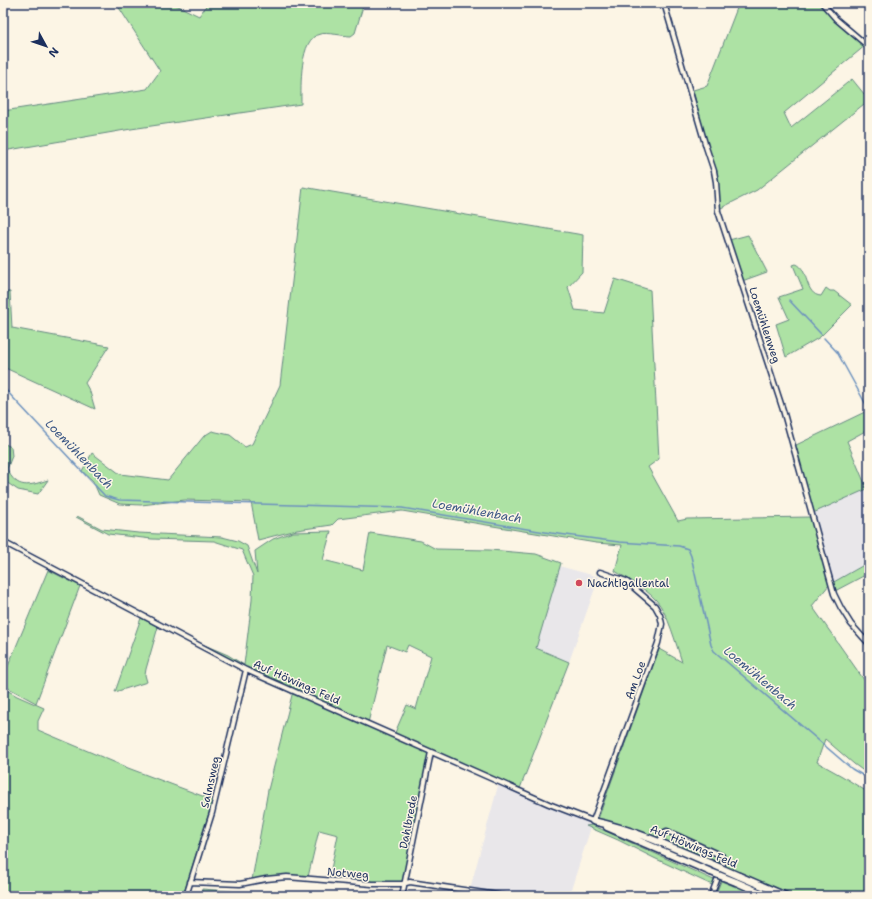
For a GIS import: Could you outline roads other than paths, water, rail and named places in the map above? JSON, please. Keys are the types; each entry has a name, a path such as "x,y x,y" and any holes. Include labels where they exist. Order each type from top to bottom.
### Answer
{"main road":[{"name":"Auf Höwings Feld","path":"593,821 714,865 786,896"},
{"name":"Auf Höwings Feld","path":"659,846 711,872 768,896"}],"street":[{"name":"Loemühlenweg","path":"664,3 714,171 718,211 783,410 812,512 830,584 840,608 851,624 869,644"},
{"path":"822,3 836,19 869,47"},
{"name":"Auf Höwings Feld","path":"3,542 246,670 549,804 593,821"},
{"name":"Am Loe","path":"593,821 658,643 662,624 660,615 655,606 626,581 600,572"},
{"name":"Salmsweg","path":"186,896 212,813 246,670"},
{"name":"Dahlbrede","path":"402,896 431,752"},
{"path":"659,846 663,833 667,831 722,856 724,859 723,864 711,896"},
{"name":"Notweg","path":"190,882 240,884 266,879 286,878 372,884 402,884 410,882 504,896"}],"waterway":[{"path":"789,300 821,334"},
{"path":"824,338 837,352 869,410"},
{"name":"Loemühlenbach","path":"3,387 105,496 119,500 402,508 551,533 619,542 679,546 688,549 691,556 711,645 714,651 852,769 869,779"}],"place":[{"name":"Nachtigallental","path":"579,583"}]}
